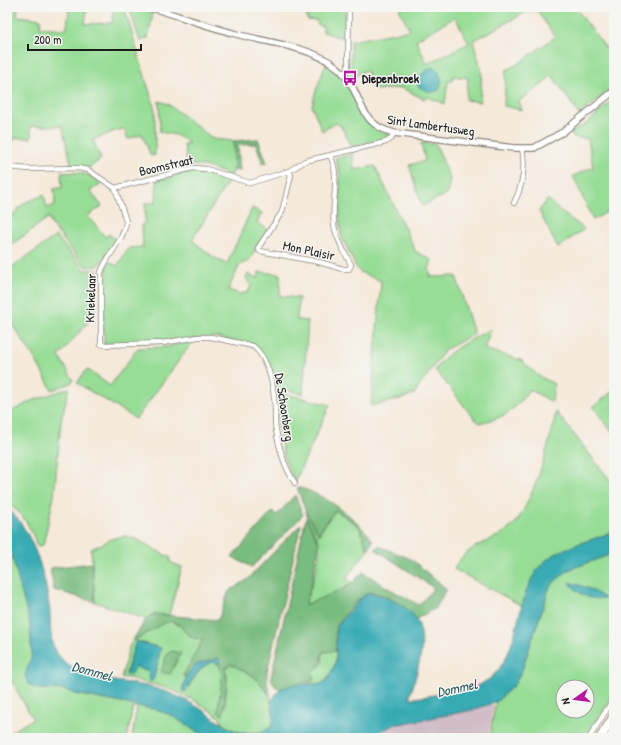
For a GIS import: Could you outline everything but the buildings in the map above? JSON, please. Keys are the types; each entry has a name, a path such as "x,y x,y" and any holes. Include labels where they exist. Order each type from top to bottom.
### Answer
{"highway":[{"path":"600,738 614,716"},
{"path":"610,738 614,732"}],"street":[{"name":"Sint Lambertusweg","path":"150,7 238,35 312,53 326,59 345,75 369,120 378,128 394,133 522,148 534,148 563,132 614,90"},
{"path":"345,75 348,68 348,7"},
{"name":"Boomstraat","path":"115,188 128,186 157,176 193,168 206,168 250,183 290,171 305,161 386,142 391,139 394,133"},
{"path":"514,203 520,191 524,176 522,148"},
{"name":"Mon Plaisir","path":"290,171 291,175 286,202 282,212 258,248 260,251 349,269 351,265 336,234 334,225 336,174 335,166 330,155"},
{"path":"7,167 29,169 78,168 88,170 115,188"},
{"name":"Kriekelaar","path":"101,344 100,272 105,261 124,232 126,226 126,220 115,188"},
{"name":"De Schoonberg","path":"101,344 162,343 198,337 211,337 253,346 258,350 271,375 275,410 275,430 285,462 295,483"},
{"path":"589,738 614,698"}],"shaded area":[{"path":"494,704 488,738 384,738 385,729 394,725 473,710"}],"green space":[{"path":"7,7 18,7 17,16 41,19 40,27 65,29 67,28 69,7 87,7 85,24 112,23 114,7 124,7 155,110 155,155 151,156 142,134 128,139 124,129 93,140 101,159 89,168 72,167 62,126 31,126 31,138 14,138 14,141 7,141"},
{"path":"129,7 135,7 153,13 148,38 140,41"},
{"path":"306,7 345,7 345,39 323,32 323,26 318,25 318,21 307,20"},
{"path":"403,7 575,7 614,59 614,87 579,115 552,75 543,84 519,101 522,110 504,106 506,70 518,64 555,37 537,10 530,10 473,41 482,72 480,102 466,100 468,78 453,76 452,81 448,81 445,104 428,97 424,99 402,88 375,90 366,70 351,78 351,41 410,30 399,9","holes":["455,17 469,43 427,64 416,40"]},
{"path":"326,64 343,78 367,120 382,132 393,136 384,140 352,147 341,126 336,123 322,131 312,106 316,90"},
{"path":"614,99 614,208 593,220 573,176 593,167 588,139 574,137 570,133 586,124"},
{"path":"159,101 168,104 213,139 234,141 235,167 231,176 204,166 187,166 184,144 189,143 176,135 160,132"},
{"path":"258,139 267,163 263,164 256,144 238,145 240,171 234,170 234,141"},
{"path":"421,143 436,144 450,179 447,194 422,206 409,165 425,161"},
{"path":"353,154 354,170 375,166 416,252 432,260 429,269 431,277 456,276 474,334 445,350 414,394 371,406 381,281 360,272 356,267 341,235 339,214 340,174 335,158"},
{"path":"188,171 209,172 229,180 192,240 213,257 227,264 252,208 262,213 257,222 268,230 248,262 240,264 228,290 240,294 248,292 251,286 246,278 248,274 258,279 259,272 280,274 280,296 299,298 297,320 308,321 303,394 274,387 263,356 254,346 216,337 165,342 104,344 104,281 109,261 117,266 129,248 143,247 142,224 145,223 145,203 156,203 157,180"},
{"path":"61,173 88,175 102,184 90,191 102,206 88,216 105,237 109,234 116,240 98,266 87,267 82,263 51,224 49,217 7,248 7,221 24,203 44,195 47,208 55,205 54,188 62,188"},
{"path":"548,199 560,211 584,229 558,248 539,211"},
{"path":"56,236 85,270 97,270 95,314 59,356 73,380 71,383 52,390 34,357 7,317 7,271"},
{"path":"491,329 484,349 521,360 537,375 554,384 552,402 529,389 519,403 503,416 479,423 472,415 435,370 446,356 468,341"},
{"path":"193,341 136,419 77,383 87,369 110,386 138,348 166,347"},
{"path":"69,388 61,421 54,496 43,545 37,546 26,521 18,511 7,502 7,414 31,401"},
{"path":"614,390 614,434 593,407"},
{"path":"275,391 330,405 295,481 289,471 282,449"},
{"path":"556,412 614,485 614,531 568,549 545,563 536,573 528,588 522,606 454,569 459,560 465,554 479,545 495,538 510,528 518,519 525,507 539,474 550,440"},
{"path":"297,487 319,495 349,515 373,541 368,550 359,526 336,510 320,530 319,535 306,512"},
{"path":"295,495 303,515 252,567 232,557 272,512 277,515"},
{"path":"335,510 359,526 368,550 346,578 352,583 338,592 305,605 315,575 319,551 317,536 308,521 306,512 319,534"},
{"path":"306,517 319,543 312,582 305,605 349,586 363,572 419,605 434,588 375,549 378,546 411,559 446,589 436,608 416,619 408,610 387,597 380,594 368,593 360,598 336,627 336,651 323,652 320,664 312,673 314,678 313,680 280,689 275,686 271,678"},
{"path":"301,524 267,672 267,683 270,695 255,677 231,664 225,668 227,680 223,715 218,712 222,678 218,658 187,677 183,676 203,639 192,638 177,623 171,622 160,625 133,640 146,619 153,614 218,620 229,591 247,580"},
{"path":"126,536 136,539 171,558 170,562 182,567 169,615 153,614 146,619 95,602 91,549 114,538"},
{"path":"7,538 29,617 32,655 25,676 36,689 66,690 75,694 153,709 171,715 206,738 132,738 137,708 133,707 127,738 7,738 7,734 33,719 7,673"},
{"path":"614,553 614,694 587,738 489,738 496,702 515,684 522,670 550,586 568,570"},
{"path":"92,563 95,602 54,590 50,568"},
{"path":"170,621 179,625 194,638 203,640 183,676 187,677 182,689 185,692 206,665 216,662 220,667 222,675 219,702 225,707 227,675 225,668 231,664 255,677 270,695 274,718 271,727 251,733 238,731 226,726 221,722 221,719 212,712 184,695 153,684 129,678 121,678 129,647 133,640 165,622","holes":["136,641 142,642 159,656 154,678 149,677 148,670 136,666 126,672"]},
{"path":"172,651 181,653 170,674 161,672 167,654"},
{"path":"336,651 333,669 325,681 321,684 306,684 313,680 312,673 322,664 323,652"}],"water":[{"path":"432,67 438,70 442,81 439,90 431,93 419,87 415,81 425,71"},
{"path":"7,508 16,517 24,529 37,556 46,585 54,649 66,663 77,671 89,676 157,689 179,697 201,709 229,728 247,733 260,732 271,727 274,718 271,701 280,689 295,684 321,684 328,679 336,661 336,627 360,599 368,593 390,599 401,605 410,612 417,621 422,640 420,661 410,698 424,697 474,687 481,684 494,674 504,661 511,646 525,595 531,580 540,566 547,559 565,549 614,531 614,553 568,570 550,586 522,670 515,684 496,702 473,710 394,725 383,730 374,738 206,738 171,715 153,709 75,694 64,690 39,689 28,684 25,676 32,655 30,624 7,538"},
{"path":"569,582 588,588 605,598 599,599 584,596"},
{"path":"136,641 161,648 152,681 150,681 148,670 141,670 136,666 130,676 126,675"},
{"path":"218,658 220,662 219,664 212,662 207,664 196,674 185,692 182,691 187,675 195,665"}],"place":[{"name":"Diepenbroek","path":"350,78"}],"water label":[{"name":"Dommel","path":"92,671"},
{"name":"Dommel","path":"457,688"}]}
